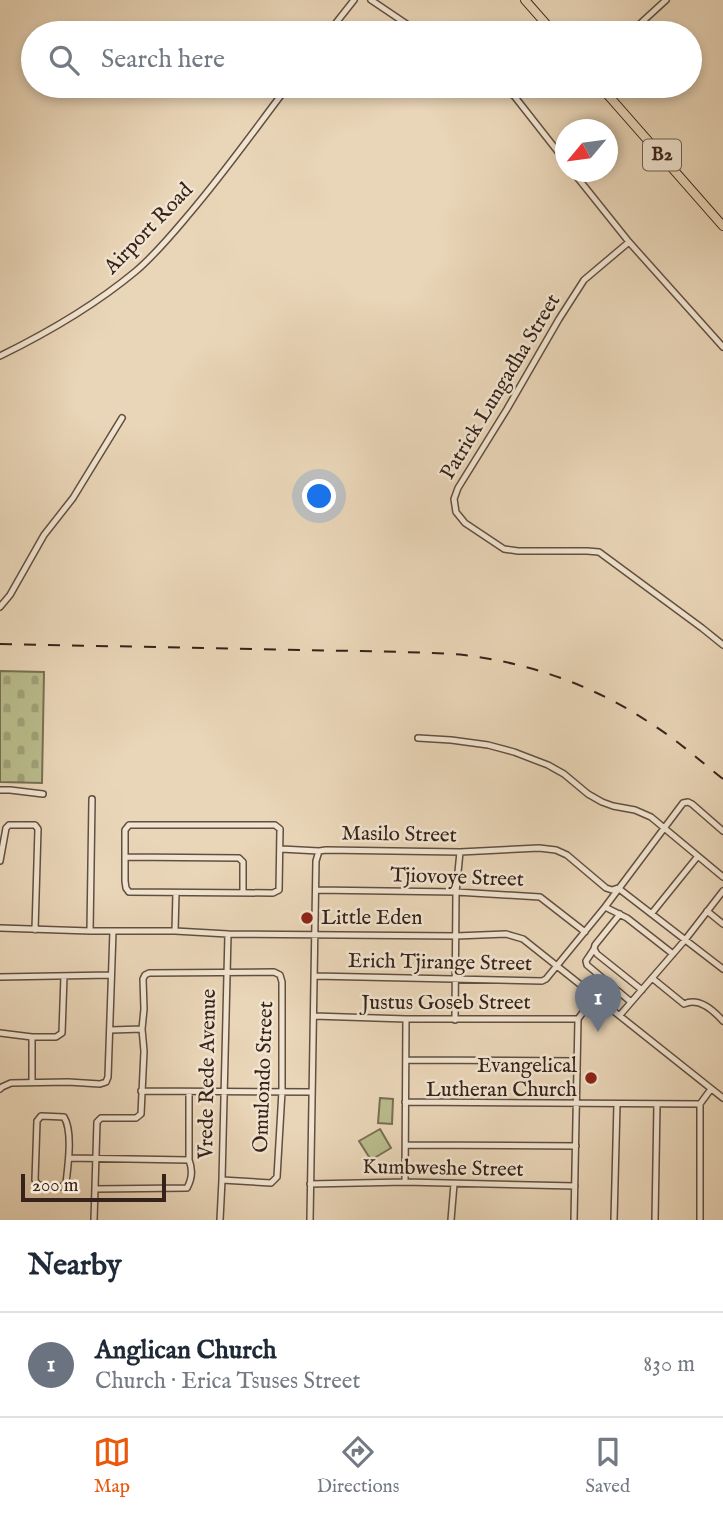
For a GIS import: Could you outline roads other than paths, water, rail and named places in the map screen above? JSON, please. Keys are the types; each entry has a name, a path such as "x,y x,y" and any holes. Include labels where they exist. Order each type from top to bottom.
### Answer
{"highway":[{"path":"525,0 543,21"},
{"name":"B2","path":"611,98 723,226"}],"street":[{"path":"337,21 354,0"},
{"path":"371,0 402,21"},
{"path":"643,21 666,0"},
{"name":"Airport Road","path":"0,356 80,313 138,270 202,198 279,98"},
{"path":"515,98 555,149"},
{"path":"581,182 629,242 723,347"},
{"name":"Patrick Lungadha Street","path":"629,242 584,280 559,319 458,488 454,499 456,512 465,523 504,549 599,552 723,645"},
{"path":"0,607 10,595 44,535 73,498 122,418"},
{"path":"418,738 488,744 548,765 602,802 643,812 723,877"},
{"path":"0,790 43,794"},
{"path":"90,931 92,799"},
{"path":"557,966 683,803 688,802 723,831"},
{"path":"0,861 6,828 9,825 37,827 36,930"},
{"path":"129,825 275,825 280,829 281,849 277,892 130,891 126,888 125,830 129,825"},
{"path":"281,849 319,851"},
{"name":"Masilo Street","path":"310,1220 316,861 319,851 556,850 567,855 606,888 618,888 723,969"},
{"path":"455,1020 456,892 460,852"},
{"path":"652,913 698,856"},
{"path":"126,858 239,858 243,862 243,892"},
{"name":"Tjiovoye Street","path":"316,890 456,892 540,897 585,932"},
{"path":"620,1015 723,891"},
{"path":"175,931 176,892"},
{"path":"605,907 620,914 673,954"},
{"path":"707,911 723,924"},
{"path":"620,914 586,961 587,965 631,1002"},
{"path":"0,928 228,934 515,936 523,939 723,1098"},
{"path":"0,1090 11,1083 106,1082 111,1030 113,931"},
{"name":"Vrede Rede Avenue","path":"221,1218 228,934"},
{"path":"594,949 642,990"},
{"name":"Erich Tjirange Street","path":"315,976 542,981 557,966"},
{"path":"94,1220 99,1120 136,1118 141,1114 145,975 184,971 226,973"},
{"name":"Omulondo Street","path":"222,1180 275,1181 282,1091 280,975 274,972 226,973"},
{"path":"0,976 111,975"},
{"path":"0,1033 56,1037 62,1033 64,976"},
{"path":"652,978 684,1004 696,1001 722,1017"},
{"path":"574,1220 578,1019 595,996"},
{"name":"Justus Goseb Street","path":"314,1016 455,1020 578,1019"},
{"path":"405,1182 406,1019"},
{"path":"111,1030 142,1029"},
{"path":"32,1037 32,1082"},
{"path":"407,1060 577,1061"},
{"path":"700,1220 700,1104 712,1089"},
{"path":"141,1091 312,1092"},
{"path":"95,1189 187,1188 191,1181 189,1092"},
{"path":"405,1102 700,1104"},
{"path":"614,1220 617,1104"},
{"path":"655,1220 657,1104"},
{"path":"53,1116 66,1119 69,1158 64,1185 61,1187 36,1183 34,1174 38,1118 53,1116"},
{"path":"406,1145 576,1146"},
{"path":"69,1158 189,1160"},
{"name":"Kumbweshe Street","path":"310,1184 405,1182 575,1186"},
{"path":"451,1220 454,1184"}],"railway":[{"path":"0,644 405,652 457,654 489,659 537,670 607,698 660,729 723,779"}],"place":[{"name":"Little Eden","path":"307,918"},
{"name":"Anglican Church","path":"598,1032"},
{"name":"Evangelical Lutheran Church","path":"591,1078"}]}
